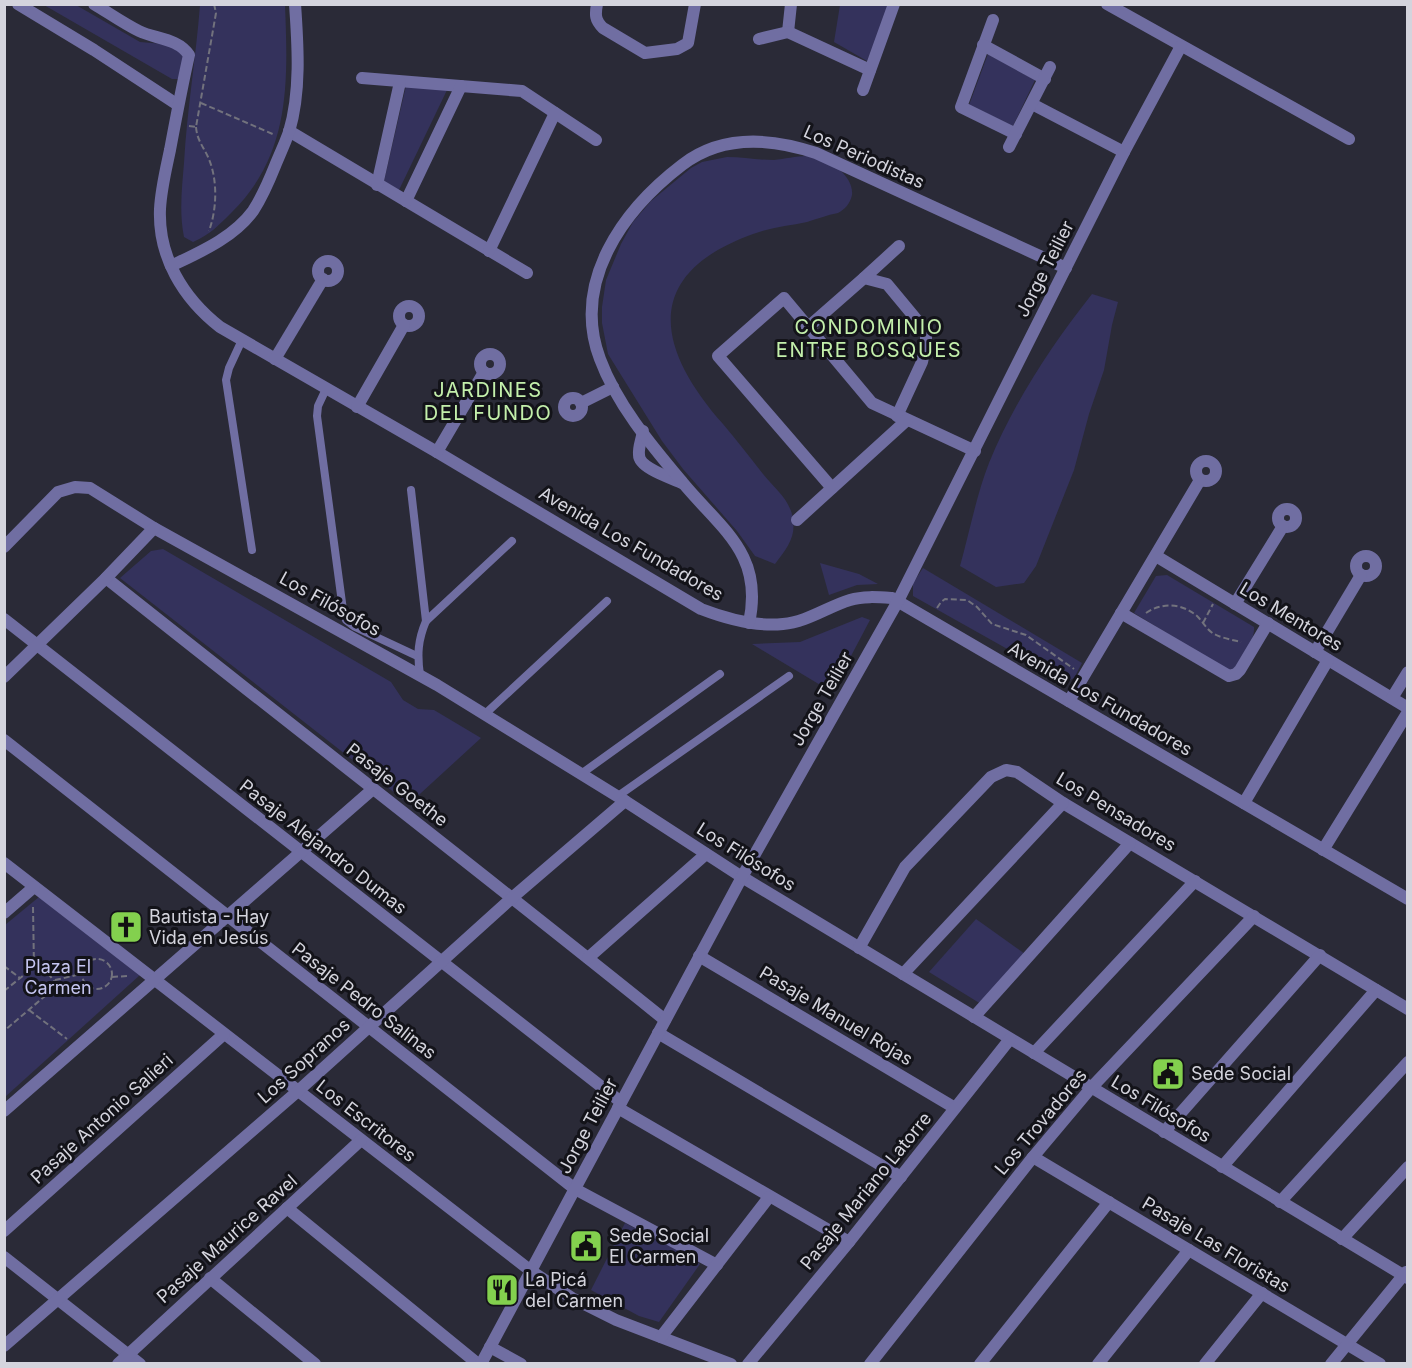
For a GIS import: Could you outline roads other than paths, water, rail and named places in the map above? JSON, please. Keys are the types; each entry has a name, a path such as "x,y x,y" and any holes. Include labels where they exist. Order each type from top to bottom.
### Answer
{"street":[{"path":"18,4 178,105"},
{"name":"Avenida Los Fundadores","path":"94,4 140,32 176,43 189,55 160,208 162,238 171,266 185,292 204,315 220,327 437,452 701,609 718,616 749,623 784,624 808,618 851,599 872,596 891,598 1323,850 1406,895"},
{"path":"171,266 213,246 252,212 269,180 287,135 295,103 297,68 295,4"},
{"path":"597,4 595,15 597,22 645,53 677,49 688,43 695,4"},
{"path":"788,32 791,4"},
{"path":"863,90 894,4"},
{"path":"1107,4 1349,139"},
{"path":"993,20 961,107 1016,134"},
{"path":"759,39 788,32 870,70"},
{"path":"984,45 1047,73 1009,147"},
{"name":"Jorge Teilier","path":"479,1364 742,877 898,601 1124,152 1181,46"},
{"path":"362,78 522,91 596,140"},
{"path":"377,184 400,82"},
{"path":"406,201 461,86"},
{"path":"1032,104 1124,152"},
{"path":"489,251 555,112"},
{"path":"287,135 377,184 527,273"},
{"name":"Los Periodistas","path":"749,623 753,593 751,574 742,551 723,526 683,483 627,412 600,358 593,331 593,300 596,282 604,255 634,208 656,185 685,162 714,148 738,142 765,141 787,144 816,153 1066,268"},
{"path":"807,328 899,246"},
{"path":"797,520 902,418 922,362 926,331 887,284 864,278"},
{"path":"274,359 323,279"},
{"path":"832,488 718,356 783,298 872,403 975,451"},
{"path":"357,406 404,325"},
{"path":"437,452 484,372"},
{"path":"581,403 613,387"},
{"name":"Los Periodistas","path":"643,431 640,460 659,473 683,483"},
{"path":"1069,701 1200,480"},
{"name":"Los Filósofos","path":"4,547 58,492 75,487 90,488 154,528 420,675 742,877 1280,1202 1406,1275"},
{"path":"1235,604 1283,526"},
{"path":"4,677 154,528"},
{"name":"Los Mentores","path":"1156,556 1407,708"},
{"path":"1315,652 1362,575"},
{"name":"Pasaje Goethe","path":"106,578 513,897 665,1020"},
{"path":"1122,613 1229,676 1240,670 1268,623"},
{"name":"Pasaje Alejandro Dumas","path":"4,619 619,1105 849,1242"},
{"path":"1244,803 1328,660"},
{"path":"1392,698 1407,672"},
{"path":"1323,850 1407,712"},
{"name":"Pasaje Pedro Salinas","path":"4,740 574,1189 717,1265"},
{"name":"Los Pensadores","path":"859,948 905,867 991,777 1006,770 1017,772 1063,803 1407,1009"},
{"path":"4,1111 373,789"},
{"name":"Los Sopranos","path":"4,1346 298,1091 621,799"},
{"path":"903,974 1063,803"},
{"path":"974,1017 1130,843"},
{"path":"588,958 706,854"},
{"name":"Los Escritores","path":"4,863 531,1271 594,1310 731,1364"},
{"path":"1034,1053 1194,881"},
{"path":"4,913 34,886"},
{"name":"Los Trovadores","path":"870,1364 1033,1157 1091,1088 1254,916"},
{"path":"1164,1132 1320,955"},
{"name":"Pasaje Manuel Rojas","path":"699,956 955,1108"},
{"path":"1222,1167 1376,990"},
{"path":"658,1033 901,1177"},
{"name":"Pasaje Antonio Salieri","path":"4,1231 224,1034"},
{"name":"Pasaje Mariano Latorre","path":"748,1364 849,1242 1010,1039"},
{"path":"1280,1202 1407,1062"},
{"name":"Pasaje Maurice Ravel","path":"118,1364 361,1140"},
{"name":"Pasaje Las Floristas","path":"1033,1157 1380,1364"},
{"path":"1342,1239 1407,1167"},
{"path":"661,1337 770,1197"},
{"path":"980,1364 1109,1202"},
{"path":"287,1208 479,1364"},
{"path":"1098,1364 1189,1250"},
{"path":"4,1257 140,1364"},
{"path":"1331,1364 1406,1275"},
{"path":"210,1278 315,1364"},
{"path":"1205,1364 1262,1293"},
{"path":"490,1347 521,1364"}],"lane":[{"path":"242,340 226,380 252,550"},
{"path":"326,389 318,406 317,416 346,620 355,627 417,656"},
{"path":"411,490 426,621"},
{"path":"420,675 417,656 419,637 426,621 512,541"},
{"path":"485,714 607,601"},
{"path":"581,774 720,674"},
{"path":"621,799 789,676"}],"place":[{"name":"Bautista - Hay Vida en Jesús","path":"126,927"},
{"name":"Sede Social","path":"1168,1074"},
{"name":"Sede Social El Carmen","path":"586,1246"},
{"name":"La Picá del Carmen","path":"502,1290"}],"district":[{"name":"CONDOMINIO ENTRE BOSQUES","path":"869,338"},
{"name":"JARDINES DEL FUNDO","path":"488,402"}],"park label":[{"name":"Plaza El Carmen","path":"58,977"}]}
